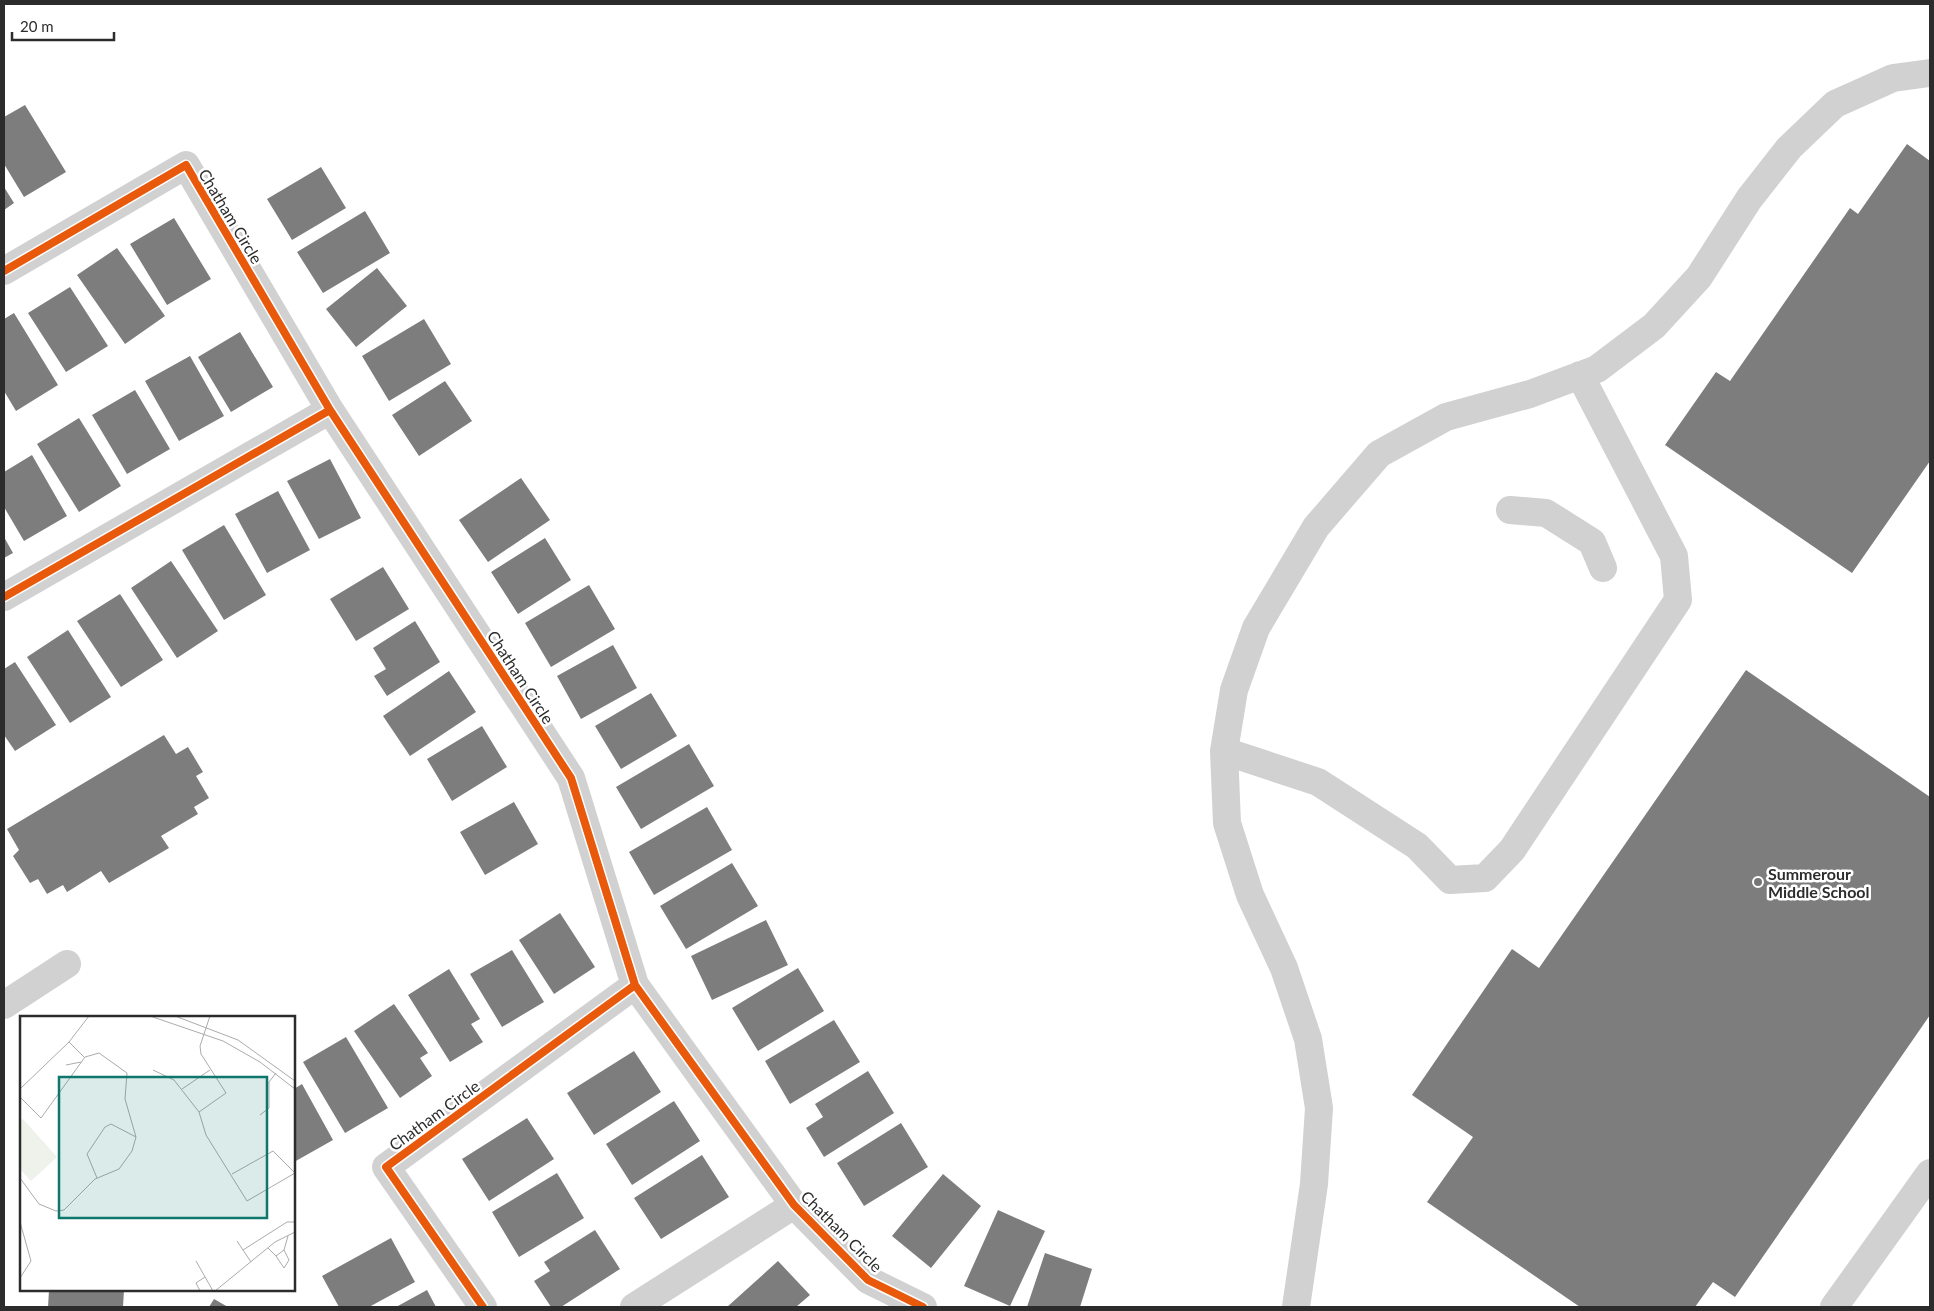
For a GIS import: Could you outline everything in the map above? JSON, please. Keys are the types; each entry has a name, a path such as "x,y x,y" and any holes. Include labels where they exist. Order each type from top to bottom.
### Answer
{"street":[{"path":"1296,1307 1314,1184 1319,1108 1305,1030 1284,968 1250,895 1227,823 1224,751 1234,690 1256,628 1316,527 1379,454 1446,417 1530,394 1596,369 1654,326 1698,277 1749,199 1789,148 1836,104 1893,78 1930,73"},
{"name":"Chatham Circle","path":"4,272 186,165 330,410 571,778 635,985 794,1205 868,1280 923,1307"},
{"path":"1224,751 1318,782 1417,846 1450,880 1485,878 1512,850 1678,600 1674,556 1580,375"},
{"path":"4,597 330,410"},
{"path":"1510,510 1546,513 1592,542 1603,568"},
{"path":"4,1005 66,964"},
{"name":"Chatham Circle","path":"483,1307 386,1167 635,985"},
{"path":"1834,1307 1930,1172"},
{"name":"Chatham Circle","path":"634,1307 794,1205"}],"building":[{"path":"25,105 66,172 24,197 4,164 4,117"},
{"path":"1907,144 1930,161 1930,461 1852,573 1665,445 1716,372 1730,381 1850,208 1858,214"},
{"path":"321,167 346,208 292,240 267,199"},
{"path":"4,187 14,203 4,210"},
{"path":"365,211 390,253 323,293 297,252"},
{"path":"174,218 211,279 167,305 130,244"},
{"path":"117,248 165,316 125,344 77,275"},
{"path":"377,268 407,306 356,347 326,309"},
{"path":"70,287 108,346 66,372 28,313"},
{"path":"14,313 58,385 16,411 4,391 4,319"},
{"path":"424,319 451,364 389,401 362,356"},
{"path":"240,332 273,387 231,412 198,357"},
{"path":"190,356 224,416 179,441 145,381"},
{"path":"445,381 472,421 419,456 392,415"},
{"path":"135,390 170,449 127,474 92,415"},
{"path":"79,418 121,486 79,512 37,444"},
{"path":"32,455 67,516 24,541 4,507 4,472"},
{"path":"330,459 361,518 319,539 287,481"},
{"path":"521,478 550,520 488,562 459,520"},
{"path":"278,491 310,550 267,573 235,514"},
{"path":"224,525 266,595 224,620 182,550"},
{"path":"4,537 13,553 4,558"},
{"path":"545,538 571,580 518,614 491,572"},
{"path":"171,561 218,631 177,658 131,588"},
{"path":"383,567 409,609 356,641 330,599"},
{"path":"589,585 615,629 551,667 525,623"},
{"path":"120,594 163,660 121,687 77,621"},
{"path":"415,621 440,662 387,696 374,676 386,669 373,648"},
{"path":"68,630 111,697 70,723 27,657"},
{"path":"613,645 637,688 581,719 557,676"},
{"path":"15,662 56,725 15,751 4,735 4,669"},
{"path":"1746,670 1930,797 1930,1015 1735,1297 1713,1282 1695,1307 1580,1307 1427,1202 1473,1137 1412,1095 1512,949 1539,968"},
{"path":"449,671 476,712 410,756 383,716"},
{"path":"651,693 677,736 621,769 595,726"},
{"path":"482,726 507,767 452,801 427,759"},
{"path":"164,735 176,754 188,747 203,772 196,776 209,798 194,807 198,814 161,836 169,848 109,883 101,871 67,892 63,885 47,894 38,879 30,883 13,856 19,850 7,829"},
{"path":"689,744 714,786 641,829 616,787"},
{"path":"514,802 538,844 485,875 460,832"},
{"path":"707,807 732,850 654,895 629,852"},
{"path":"732,863 758,906 686,949 660,906"},
{"path":"560,913 595,967 554,994 519,940"},
{"path":"766,920 788,965 712,1000 691,956"},
{"path":"512,950 544,1002 502,1027 470,974"},
{"path":"798,968 824,1011 758,1051 732,1008"},
{"path":"449,969 480,1019 471,1024 483,1042 450,1062 408,995"},
{"path":"394,1004 428,1053 420,1058 432,1076 400,1098 354,1031"},
{"path":"834,1020 860,1062 790,1104 765,1061"},
{"path":"346,1037 388,1108 345,1133 303,1062"},
{"path":"634,1051 661,1092 594,1135 567,1093"},
{"path":"868,1071 894,1113 824,1157 806,1128 823,1117 815,1104"},
{"path":"302,1084 333,1140 295,1161 295,1088"},
{"path":"674,1101 700,1141 632,1185 606,1144"},
{"path":"527,1118 554,1159 489,1201 462,1159"},
{"path":"901,1123 928,1167 864,1206 837,1163"},
{"path":"702,1155 729,1197 661,1239 634,1198"},
{"path":"557,1173 584,1218 519,1257 492,1212"},
{"path":"943,1174 981,1206 931,1268 892,1236"},
{"path":"998,1210 1045,1231 1010,1306 964,1286"},
{"path":"595,1230 620,1269 561,1307 551,1307 534,1281 550,1271 544,1262"},
{"path":"391,1238 415,1282 369,1307 339,1307 322,1276"},
{"path":"1045,1253 1092,1269 1080,1307 1027,1307"},
{"path":"778,1261 810,1295 796,1307 727,1307"},
{"path":"427,1290 436,1307 396,1307"},
{"path":"49,1291 124,1291 123,1307 48,1307"},
{"path":"214,1299 228,1307 209,1307"}],"cycle path":[{"path":"4,271 186,165 330,410 571,778 635,985 386,1167 483,1307"},
{"path":"4,597 330,410"},
{"path":"635,985 794,1205 868,1280 923,1307"}],"place":[{"name":"Summerour Middle School","path":"1758,882"}]}
